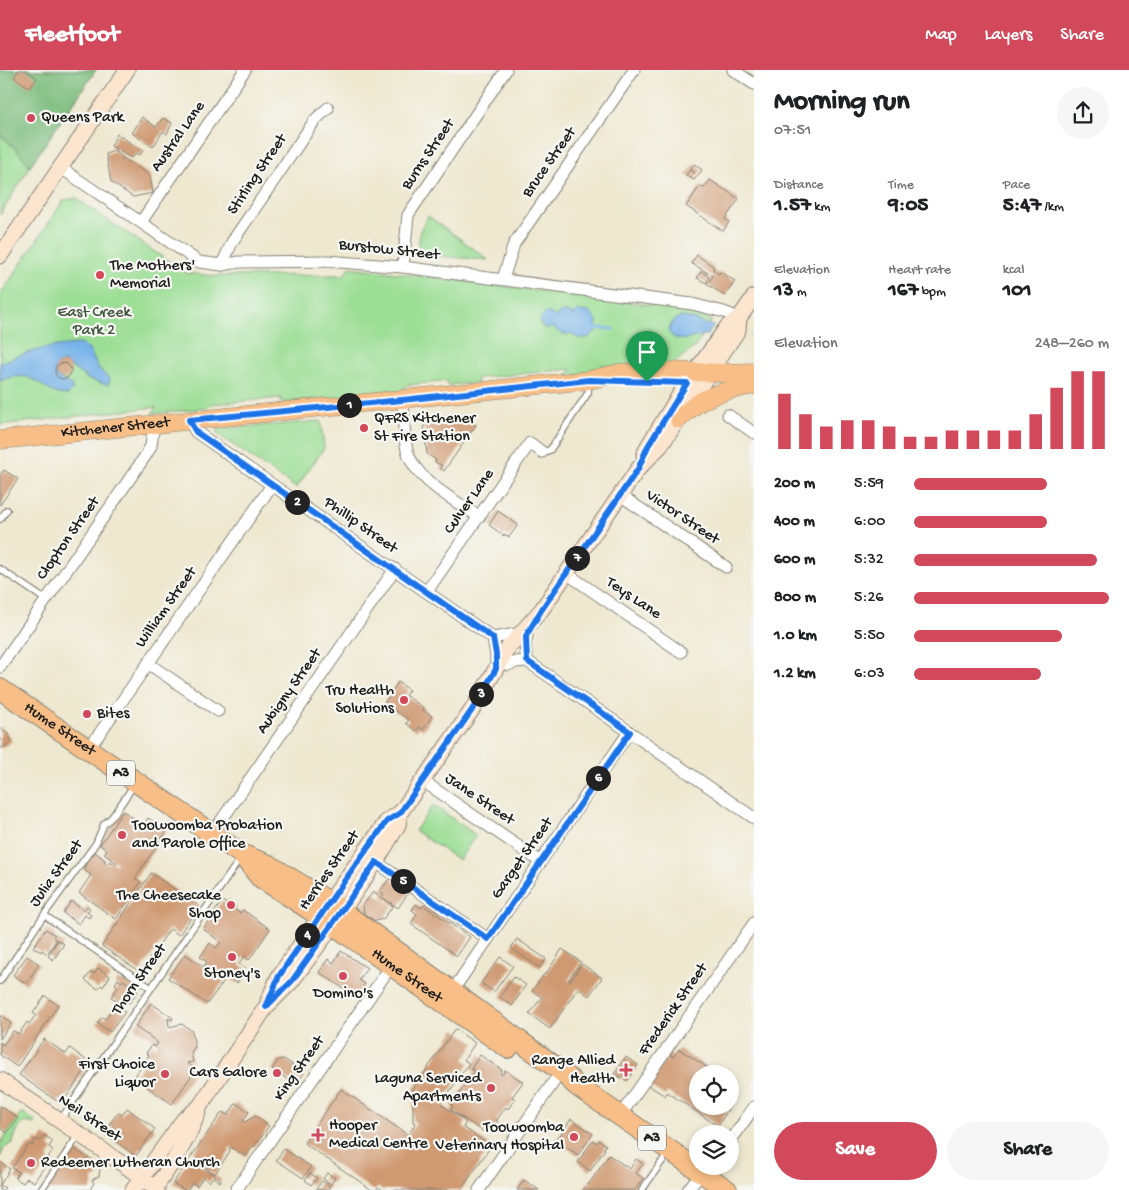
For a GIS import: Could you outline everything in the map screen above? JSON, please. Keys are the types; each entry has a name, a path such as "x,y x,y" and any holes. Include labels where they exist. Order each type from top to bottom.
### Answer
{"highway":[{"name":"Hume Street","path":"0,690 243,855 269,865 331,914 391,966 448,998 561,1071 577,1086 620,1116 669,1150 689,1160"},
{"name":"Hume Street","path":"331,914 394,948 448,998 555,1080 577,1086"},
{"name":"Hume Street","path":"713,1175 727,1190"}],"main road":[{"path":"0,256 127,70"},
{"name":"Herries Street","path":"638,469 648,446 738,330 739,318 754,297"},
{"name":"Kitchener Street","path":"0,440 589,380 620,373 635,372 754,384"},
{"name":"Kitchener Street","path":"699,378 754,372"},
{"name":"Herries Street","path":"155,1189 191,1131 200,1106 266,1007 292,981 387,821 400,813 502,667 517,654 524,634 638,469 661,445 679,418 699,378"},
{"path":"679,418 699,402 714,394 754,384"},
{"name":"Herries Street","path":"331,914 376,862 398,825 400,813"},
{"name":"Neil Street","path":"0,1080 79,1134 137,1184 155,1189"},
{"name":"Herries Street","path":"137,1184 184,1119 200,1106"}],"street":[{"name":"Austral Lane","path":"141,222 245,70"},
{"name":"Burns Street","path":"402,267 408,215 506,70"},
{"name":"Bruce Street","path":"503,279 514,244 634,70"},
{"path":"740,72 754,84"},
{"name":"Stirling Street","path":"222,265 237,234 315,120 328,108"},
{"name":"Burstow Street","path":"61,168 199,262 222,265 239,262 327,261 402,267 692,304 712,308 739,318"},
{"path":"402,400 407,450 414,468 424,479 479,517"},
{"path":"728,415 754,433"},
{"name":"Phillip Street","path":"189,420 196,432 493,638"},
{"name":"Clopton Street","path":"0,667 146,456 151,446 154,424"},
{"name":"Culver Lane","path":"427,591 530,443 542,452"},
{"name":"William Street","path":"88,750 272,485"},
{"name":"Victor Street","path":"620,495 726,567"},
{"name":"Aubigny Street","path":"212,834 395,569"},
{"name":"Teys Lane","path":"566,573 681,652"},
{"path":"527,661 524,634 493,638 496,654 502,667 516,662 527,661 754,818"},
{"path":"149,664 218,710"},
{"name":"Garget Street","path":"448,998 630,732"},
{"name":"Jane Street","path":"423,781 541,862"},
{"path":"376,862 488,939"},
{"name":"Frederick Street","path":"620,1116 754,922"},
{"name":"King Street","path":"236,1190 391,966"},
{"path":"479,1190 555,1080"},
{"path":"739,1129 754,1107"},
{"path":"688,1190 702,1175"}],"lane":[{"path":"542,452 550,450 588,393 589,380"},
{"path":"0,519 7,510"},
{"path":"0,568 46,600"},
{"name":"Julia Street","path":"0,981 44,915 96,843 104,824 112,817 136,782"},
{"name":"Thorn Street","path":"60,1121 243,855"},
{"path":"44,915 151,988"},
{"path":"41,1190 79,1134"},
{"path":"642,1190 669,1150"}],"green space":[{"name":"Queens Park","path":"0,70 96,70 30,166 0,215"},
{"name":"Queens Park","path":"0,70 96,70 30,166 15,148 0,135"},
{"name":"East Creek Park 2","path":"77,198 186,273 215,276 344,275 350,267 684,309 700,314 712,321 695,347 670,366 567,376 572,369 477,378 477,383 447,385 447,381 408,385 400,392 281,403 281,398 211,404 207,408 152,414 156,407 0,425 0,295 64,200"},
{"path":"428,216 488,260 423,255 418,249 420,231"},
{"path":"321,421 324,448 296,488 217,434 217,429"},
{"path":"433,805 476,835 459,860 415,831"},
{"path":"22,1112 36,1122 33,1124 27,1122 22,1124 16,1133 13,1143 4,1148 0,1158 0,1144"}],"water":[{"path":"578,311 589,312 597,320 596,331 588,338 577,338 571,333 561,333 554,327 546,329 540,324 541,318 546,313 550,313 555,317 561,312 568,312 573,315"},
{"path":"681,317 714,326 707,335 682,340 677,339 669,332 669,329 674,321"},
{"path":"79,344 89,350 99,369 110,379 108,385 88,379 64,362 58,364 54,371 57,377 70,384 73,390 68,395 50,391 31,378 23,376 0,381 0,363 39,350"}],"building":[{"path":"19,70 26,70 37,78 30,88 14,77"},
{"path":"142,117 156,127 163,118 172,123 167,134 163,131 153,147 132,133"},
{"path":"117,134 143,151 140,155 136,153 132,158 111,146"},
{"path":"114,151 123,157 122,159 150,175 153,193 133,197 111,182 106,154"},
{"path":"694,164 702,170 694,180 686,175 690,170 695,173 690,169"},
{"path":"710,180 739,199 725,219 729,222 723,231 686,206 700,186 704,188"},
{"path":"697,255 714,267 713,270 735,281 725,296 707,284 713,276 691,263"},
{"path":"701,271 709,277 706,283 697,278"},
{"path":"60,363 66,363 71,368 69,377 60,379 55,374 55,368"},
{"path":"462,416 476,425 444,471 440,468 442,466 435,462 436,460 427,454 424,425 429,418"},
{"path":"4,470 18,479 0,505 0,475"},
{"path":"498,511 518,525 509,537 505,534 504,536 489,525"},
{"path":"398,682 409,690 405,695 432,716 423,730 419,727 416,731 406,723 409,720 394,710 392,713 382,706"},
{"path":"0,726 4,732 6,731 12,741 0,749"},
{"path":"123,811 143,825 148,818 167,831 135,878 141,882 116,919 79,893 91,875 83,869 95,852 105,860 104,862 108,864 110,861 116,865 117,863 104,854 107,850 100,845"},
{"path":"151,873 199,906 179,935 170,929 140,972 102,946"},
{"path":"390,878 409,892 398,908 382,897 384,894 380,891"},
{"path":"373,892 393,906 383,919 375,921 364,914 363,905"},
{"path":"71,901 84,910 87,906 90,908 87,912 91,915 89,918 85,915 79,924 63,913"},
{"path":"222,901 227,904 229,901 236,906 234,909 240,913 243,910 270,929 249,960 244,956 239,964 246,969 237,983 220,971 217,975 204,966 207,962 200,957 210,943 216,948 221,942 203,929"},
{"path":"416,904 421,908 423,905 470,937 457,956 411,924 417,914 412,910"},
{"path":"46,929 55,935 53,937 57,940 47,954 33,947"},
{"path":"517,939 546,959 540,968 511,948"},
{"path":"58,940 64,944 53,960 48,956"},
{"path":"562,949 581,962 568,980 570,981 582,964 602,978 589,996 578,988 550,1029 529,1014 542,997 532,991 546,974"},
{"name":"Domino's","path":"341,951 367,968 359,980 365,984 356,997 319,972 328,959 333,963"},
{"path":"185,954 224,981 207,1004 168,978"},
{"path":"27,956 39,964 26,984 13,975"},
{"path":"500,957 513,966 494,992 481,983"},
{"path":"98,968 110,976 103,987 101,985 98,989 85,980 91,972 94,974"},
{"path":"514,977 526,985 512,1006 500,997"},
{"path":"118,979 121,982 123,980 138,991 129,1003 123,999 120,1003 111,997 118,987 115,984"},
{"path":"45,996 58,1005 17,1067 0,1055 0,1042 3,1045 13,1031 19,1034 27,1022 29,1024 36,1015 33,1013"},
{"path":"151,1003 173,1018 172,1020 168,1018 169,1027 182,1024 192,1031 195,1047 191,1052 193,1062 187,1063 196,1069 172,1104 134,1078 149,1055 146,1053 152,1045 155,1047 158,1043 135,1027"},
{"path":"115,1005 125,1012 110,1032 97,1023 102,1017 105,1019"},
{"path":"0,1015 11,1023 0,1039"},
{"path":"455,1029 475,1043 464,1060 469,1063 441,1104 466,1122 463,1127 491,1146 461,1190 383,1190 378,1187 376,1190 372,1190 304,1143 341,1089 408,1135 416,1123 413,1122 413,1089"},
{"path":"44,1039 66,1054 70,1048 90,1063 65,1099 57,1101 19,1075"},
{"path":"679,1049 704,1065 689,1065 689,1107 667,1092 665,1096 648,1085 669,1054 673,1057"},
{"name":"Laguna Serviced Apartments","path":"480,1055 502,1070 500,1073 502,1075 505,1070 523,1082 512,1097 515,1099 508,1109 506,1107 496,1121 498,1122 491,1133 489,1131 487,1134 451,1110 453,1107 451,1105 475,1071 471,1069"},
{"name":"Range Allied Health","path":"626,1057 638,1065 627,1081 614,1074"},
{"path":"284,1059 304,1073 296,1085 272,1069 278,1060"},
{"path":"236,1103 249,1112 243,1121 245,1122 255,1116 269,1126 254,1147 246,1156 230,1147 230,1151 215,1174 199,1162 198,1164 221,1180 220,1182 213,1177 209,1182 203,1177 197,1186 192,1183 187,1190 173,1183 222,1112 228,1115"},
{"path":"0,1106 18,1118 7,1133 0,1128"},
{"path":"127,1108 155,1129 136,1156 108,1136 114,1128 109,1125 118,1112 122,1115"},
{"path":"702,1115 725,1115 719,1125"},
{"name":"Toowoomba Veterinary Hospital","path":"571,1119 593,1134 578,1155 556,1141"},
{"name":"Redeemer Lutheran Church","path":"44,1135 53,1141 49,1147 53,1150 48,1157 50,1158 34,1182 27,1178 23,1183 15,1178 19,1172 12,1168 29,1144 32,1146 36,1139 40,1141"},
{"path":"593,1140 597,1143 599,1140 606,1145 590,1171 578,1162"},
{"path":"73,1148 100,1168 99,1176 92,1180 94,1183 90,1190 45,1190"},
{"path":"284,1149 311,1167 303,1178 276,1160"},
{"path":"609,1155 630,1169 636,1159 643,1164 636,1173 643,1178 635,1190 583,1190 588,1185"},
{"path":"0,1162 10,1169 0,1185"},
{"path":"310,1173 317,1178 311,1185 305,1180"},
{"path":"327,1173 335,1178 331,1184 323,1179"},
{"path":"524,1180 539,1190 517,1190"},
{"path":"322,1181 330,1186 327,1190 316,1189"}],"waterway":[{"path":"594,328 613,329"}],"place":[{"name":"Queens Park","path":"31,118"},
{"name":"The Mothers' Memorial","path":"100,275"},
{"name":"QFRS Kitchener St Fire Station","path":"364,428"},
{"name":"Tru Health Solutions","path":"404,700"},
{"name":"Bites","path":"87,714"},
{"name":"Toowoomba Probation and Parole Office","path":"122,835"},
{"name":"The Cheesecake Shop","path":"231,905"},
{"name":"Stoney's","path":"232,957"},
{"name":"Domino's","path":"343,976"},
{"name":"Range Allied Health","path":"626,1070"},
{"name":"Cars Galore","path":"277,1073"},
{"name":"First Choice Liquor","path":"165,1074"},
{"name":"Laguna Serviced Apartments","path":"491,1088"},
{"name":"Hooper Medical Centre","path":"318,1135"},
{"name":"Toowoomba Veterinary Hospital","path":"574,1137"},
{"name":"Redeemer Lutheran Church","path":"31,1163"}],"route":[{"path":"589,380 620,383 647,382 687,383 648,446 638,469 542,609 526,636 527,661 630,732 488,939 376,862 292,981 266,1007 279,976 338,890 387,821 400,813 472,710 496,669 496,654 493,638 196,432 189,420 589,380"}]}
